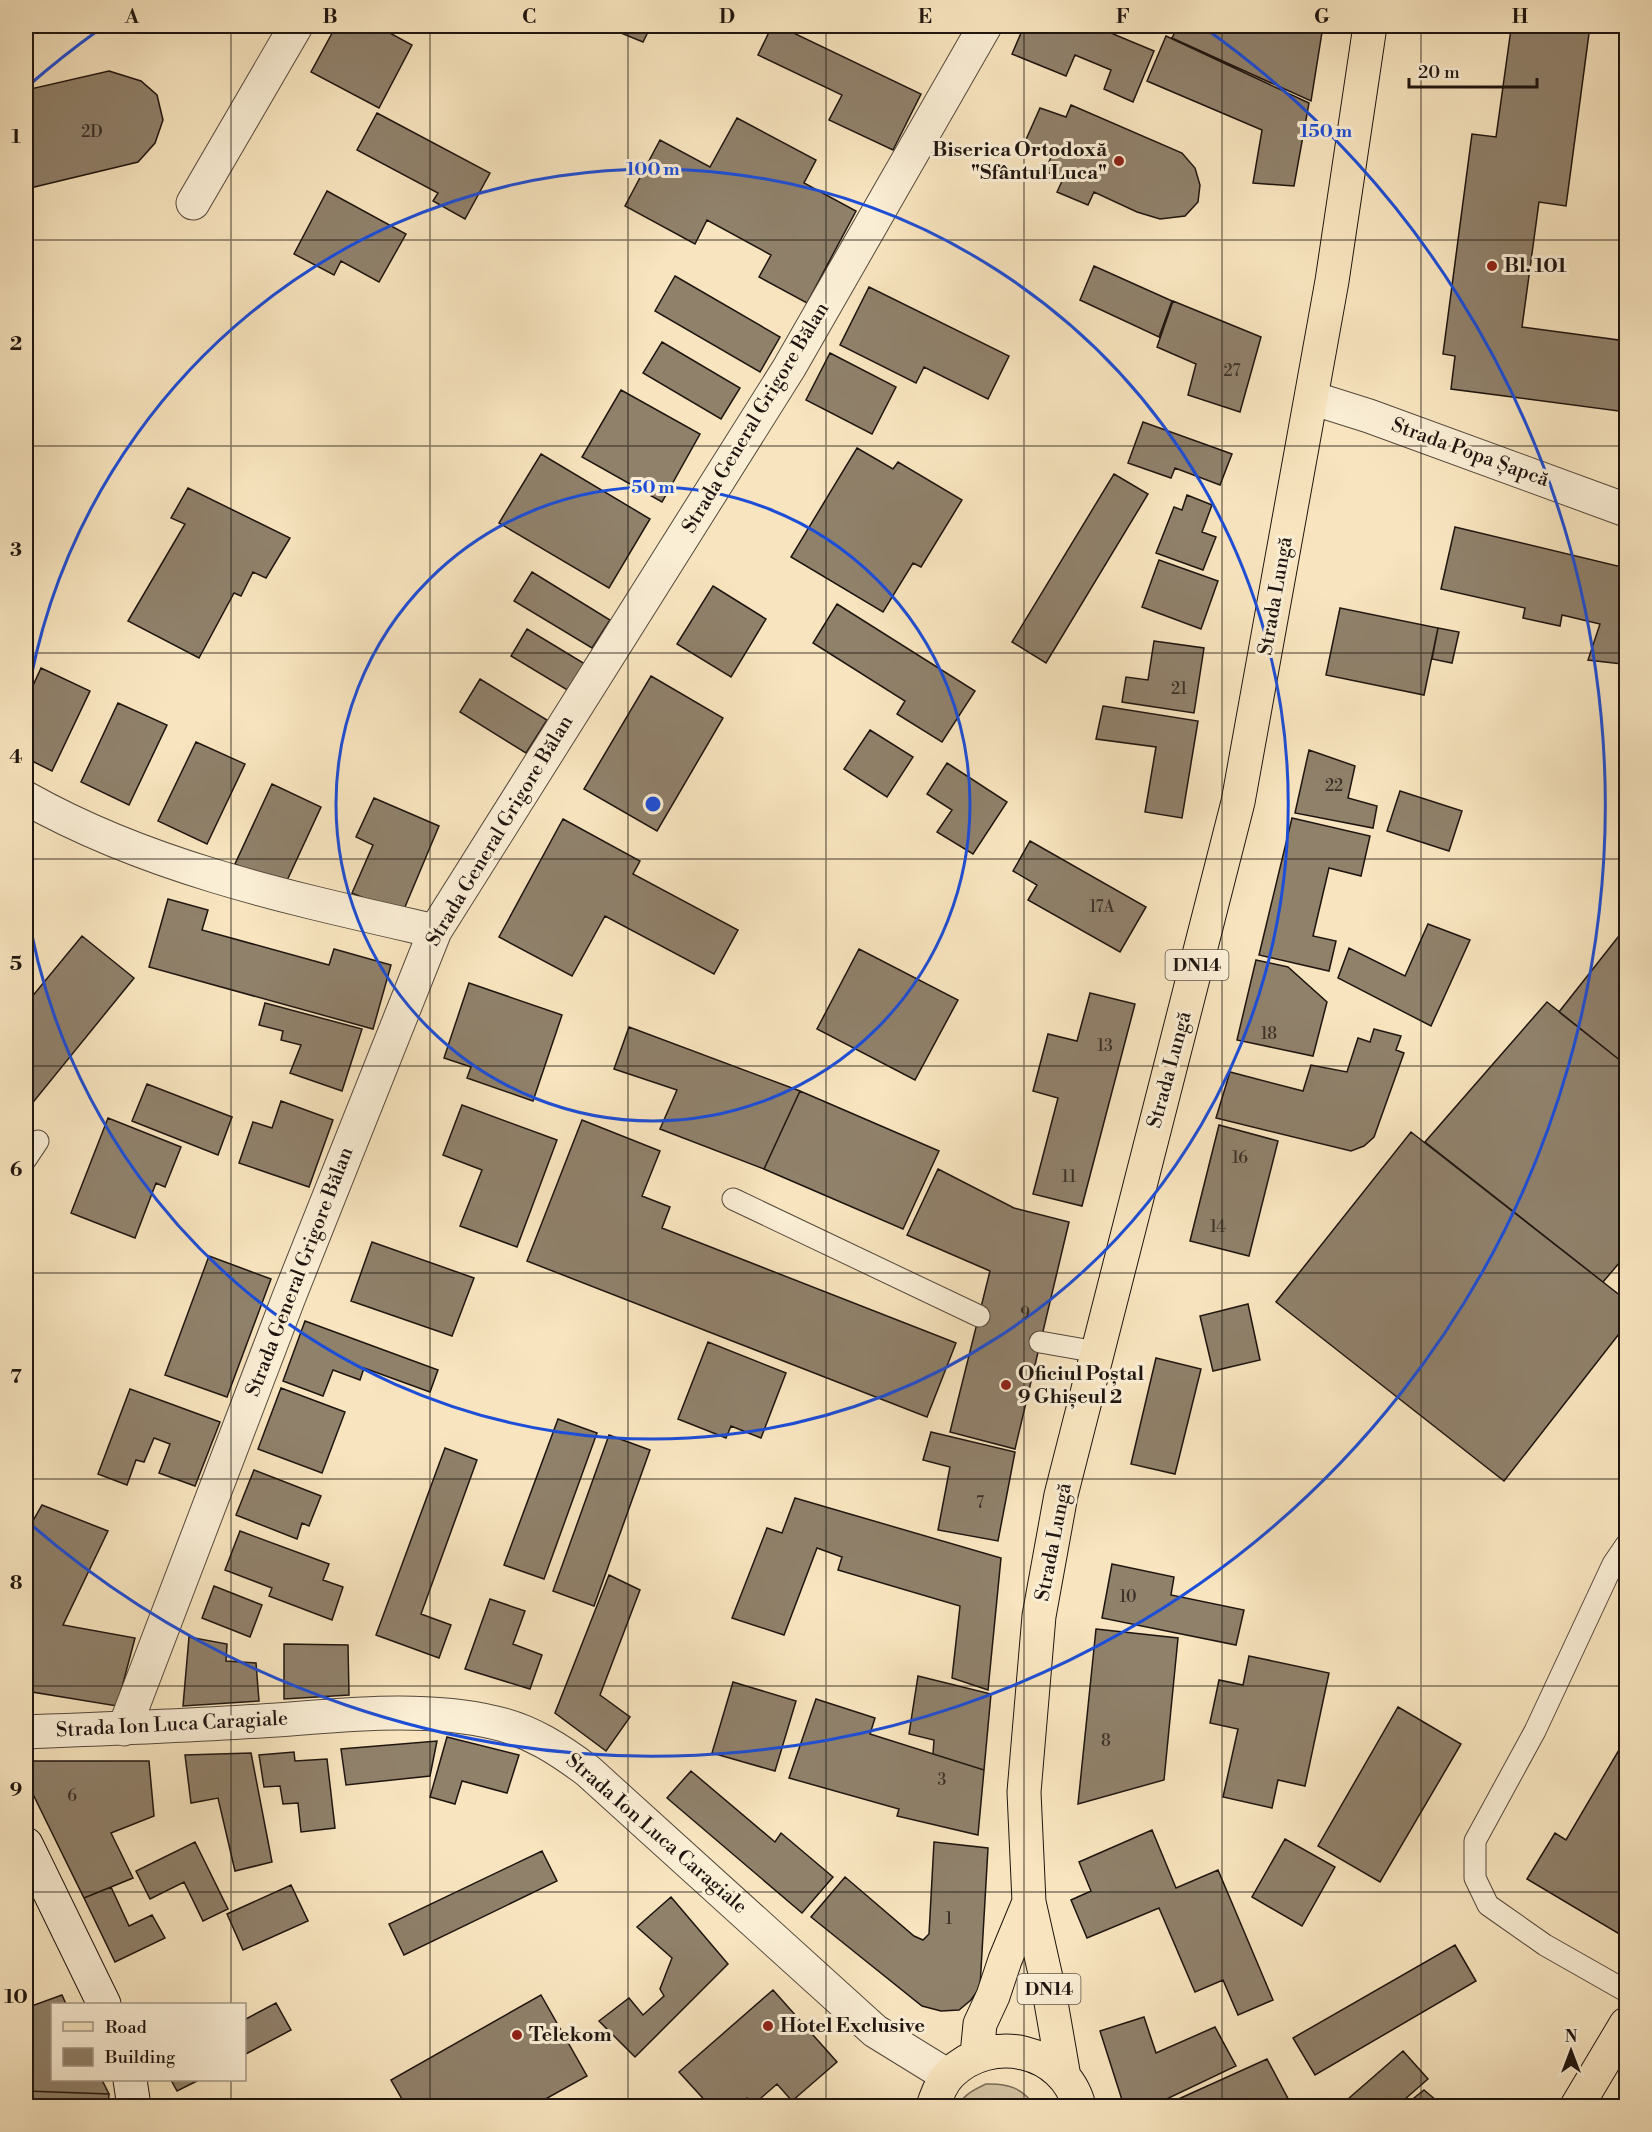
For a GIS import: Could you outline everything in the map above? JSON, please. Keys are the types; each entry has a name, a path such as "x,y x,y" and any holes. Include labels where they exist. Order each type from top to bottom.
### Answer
{"main road":[{"name":"Strada Lungă","path":"1064,2077 1049,1991 1029,1902 1024,1792 1040,1616 1061,1495 1238,802 1332,281 1370,26"},
{"name":"Strada Lungă","path":"977,2055 980,2024 1029,1902"},
{"path":"1577,2106 1626,2024"},
{"name":"DN14","path":"933,2106 948,2076 977,2055 995,2050 1014,2050 1033,2055 1050,2064 1064,2077 1072,2089 1078,2106"}],"street":[{"path":"194,203 296,26"},
{"name":"Strada General Grigore Bălan","path":"124,1729 289,1297 435,931 789,368 985,26"},
{"name":"Strada Popa Șapcă","path":"1312,398 1370,416 1626,510"},
{"path":"26,798 57,816 146,853 239,885 435,931"},
{"name":"Strada Ion Luca Caragiale","path":"26,1732 408,1714 455,1716 497,1723 528,1734 558,1748 588,1771 875,2031 948,2076"},
{"path":"26,1844 104,2003"},
{"path":"130,2081 134,2106"}],"lane":[{"path":"26,1159 38,1141"},
{"path":"733,1199 979,1316"},
{"path":"1040,1342 1097,1352"},
{"path":"1626,1545 1613,1564 1535,1731 1475,1841 1476,1878 1488,1905 1545,1946 1626,1991"}],"shaded area":[{"path":"986,2084 1001,2084 1014,2088 1025,2095 1035,2106 957,2106 969,2093"}],"building":[{"path":"336,26 377,26 412,45 379,108 311,72"},
{"path":"604,26 651,26 643,42"},
{"path":"772,26 779,26 921,94 893,150 829,120 842,95 758,55"},
{"path":"1024,26 1094,26 1154,51 1133,102 1104,89 1111,70 1075,55 1066,76 1012,54"},
{"path":"1178,26 1250,26 1261,29 1262,26 1323,26 1311,101 1172,38"},
{"name":"Bl. 101","path":"1488,26 1590,26 1566,206 1539,202 1522,327 1626,341 1626,412 1451,389 1455,356 1443,354 1472,134 1496,137 1511,29"},
{"path":"1166,36 1309,103 1294,186 1253,183 1262,130 1147,81"},
{"path":"109,71 141,81 157,95 163,120 155,143 138,162 26,189 26,90"},
{"name":"Biserica Ortodoxă \"Sfântul Luca\"","path":"1071,105 1182,153 1195,168 1200,185 1198,202 1185,216 1160,219 1137,212 1094,192 1088,205 1057,192 1063,179 1045,171 1052,155 1024,144 1040,108 1066,117"},
{"path":"377,113 490,173 465,219 433,201 438,193 357,150"},
{"path":"737,118 816,160 804,183 856,211 807,303 759,277 771,255 707,220 695,244 625,206 660,140 710,167"},
{"path":"327,191 406,234 379,282 341,261 334,275 294,254"},
{"path":"1094,266 1172,301 1159,337 1080,300"},
{"path":"675,276 780,337 760,372 655,311"},
{"path":"869,287 1009,356 988,399 924,367 916,383 840,345"},
{"path":"1173,301 1261,337 1240,412 1188,395 1196,364 1157,347"},
{"path":"662,342 740,388 721,419 643,373"},
{"path":"830,353 896,387 872,434 806,400"},
{"path":"621,390 700,434 662,502 582,457"},
{"path":"1143,422 1232,454 1220,485 1175,468 1171,478 1128,463"},
{"path":"857,448 893,469 898,462 962,500 921,567 913,563 883,612 791,557"},
{"path":"541,454 650,519 609,588 499,523"},
{"path":"1114,474 1148,494 1046,663 1012,642"},
{"path":"188,488 290,538 266,578 253,572 241,596 234,593 199,658 128,621 185,524 171,518"},
{"path":"1187,495 1212,505 1202,532 1216,537 1203,570 1156,553 1174,507 1182,510"},
{"path":"1455,527 1626,568 1626,658 1622,664 1588,660 1600,624 1562,615 1560,626 1523,618 1525,608 1441,589"},
{"path":"1159,560 1218,581 1201,629 1142,607"},
{"path":"532,572 610,620 592,648 514,601"},
{"path":"713,586 766,619 731,677 677,644"},
{"path":"837,604 975,691 942,742 897,714 905,701 813,643"},
{"path":"1340,608 1438,628 1424,695 1326,675"},
{"path":"1438,628 1459,632 1452,663 1432,659"},
{"path":"527,629 585,664 569,691 511,656"},
{"path":"1154,641 1204,648 1194,713 1122,702 1126,677 1148,680"},
{"path":"41,668 90,691 52,771 26,758 26,701"},
{"path":"651,676 723,718 657,831 584,789"},
{"path":"480,679 547,720 526,753 460,712"},
{"path":"118,703 167,725 129,805 81,782"},
{"path":"1103,706 1198,721 1182,818 1145,812 1156,747 1096,739"},
{"path":"870,730 913,757 887,797 844,769"},
{"path":"196,742 245,764 207,844 158,821"},
{"path":"1309,750 1355,766 1348,798 1377,806 1373,828 1295,813"},
{"path":"947,763 1007,802 973,854 937,832 952,810 927,794"},
{"path":"272,784 321,807 284,887 235,864"},
{"path":"1400,791 1462,811 1449,851 1387,831"},
{"path":"374,798 439,826 402,914 352,893 373,845 356,837"},
{"path":"1292,818 1370,836 1361,876 1329,868 1313,936 1336,941 1329,971 1259,955"},
{"path":"563,819 640,861 633,874 738,930 714,974 605,916 572,976 499,937"},
{"path":"1030,841 1146,907 1120,952 1028,900 1037,885 1013,871"},
{"path":"168,899 208,910 202,930 329,965 334,949 391,965 373,1029 149,967"},
{"path":"1428,924 1470,940 1431,1026 1338,978 1349,948 1405,976"},
{"path":"1626,927 1626,1065 1559,1012"},
{"path":"82,936 134,978 26,1111 26,1004"},
{"path":"859,949 958,1000 915,1080 817,1029"},
{"path":"1256,960 1288,967 1327,1002 1313,1056 1237,1040"},
{"path":"469,983 562,1015 533,1101 467,1078 471,1067 444,1058"},
{"path":"1090,993 1135,1004 1082,1206 1033,1194 1058,1098 1033,1091 1048,1034 1077,1041"},
{"path":"1547,1002 1626,1065 1626,1255 1603,1282 1425,1142"},
{"path":"265,1003 362,1029 342,1091 290,1073 301,1045 281,1040 283,1031 259,1025"},
{"path":"629,1027 800,1091 764,1169 660,1129 677,1090 614,1069"},
{"path":"1374,1029 1401,1036 1396,1050 1404,1053 1374,1137 1364,1146 1351,1151 1216,1118 1230,1072 1303,1091 1311,1065 1347,1072 1358,1038 1370,1042"},
{"path":"147,1084 232,1117 218,1155 132,1121"},
{"path":"800,1091 939,1151 903,1229 764,1169"},
{"path":"281,1101 333,1120 309,1187 239,1163 253,1122 272,1128"},
{"path":"462,1105 557,1140 517,1247 460,1226 482,1170 443,1155"},
{"path":"108,1118 181,1147 165,1187 156,1183 135,1238 71,1213"},
{"path":"582,1120 660,1151 642,1196 670,1207 662,1228 956,1343 927,1417 527,1261"},
{"path":"1219,1125 1278,1141 1249,1256 1190,1241"},
{"path":"1411,1132 1626,1300 1626,1325 1504,1481 1276,1302"},
{"path":"938,1169 1014,1208 1069,1222 1015,1449 950,1432 990,1271 907,1235"},
{"path":"372,1242 474,1278 452,1336 351,1301"},
{"path":"209,1256 271,1279 227,1397 165,1375"},
{"path":"1248,1304 1260,1360 1213,1371 1200,1316"},
{"path":"305,1321 438,1370 430,1392 364,1368 360,1380 333,1370 323,1396 283,1381"},
{"path":"708,1342 786,1373 761,1438 731,1426 726,1438 678,1419"},
{"path":"1156,1358 1201,1369 1175,1474 1131,1464"},
{"path":"281,1388 345,1412 322,1473 258,1449"},
{"path":"130,1389 220,1422 195,1486 159,1473 170,1444 154,1438 144,1462 136,1460 127,1485 98,1474"},
{"path":"558,1419 597,1433 544,1579 504,1565"},
{"path":"931,1432 1015,1452 998,1541 938,1530 950,1467 923,1460"},
{"path":"609,1435 650,1450 594,1606 553,1591"},
{"path":"445,1448 477,1460 421,1614 451,1625 439,1658 376,1635"},
{"path":"254,1470 321,1496 309,1526 302,1523 297,1539 236,1515"},
{"path":"795,1498 1001,1558 988,1690 952,1678 960,1606 838,1570 842,1557 817,1548 784,1635 732,1618 767,1528 782,1533"},
{"path":"42,1505 108,1531 63,1625 135,1638 117,1706 26,1691 26,1533"},
{"path":"240,1531 329,1564 323,1580 343,1587 332,1620 269,1596 272,1588 225,1570"},
{"path":"1112,1564 1174,1577 1171,1595 1244,1610 1236,1645 1102,1618"},
{"path":"609,1575 640,1590 600,1695 630,1717 606,1751 555,1713"},
{"path":"214,1586 262,1605 250,1637 202,1618"},
{"path":"490,1599 525,1611 513,1644 542,1655 530,1689 465,1669"},
{"path":"1096,1629 1178,1638 1164,1780 1078,1804"},
{"path":"189,1637 227,1644 226,1661 256,1663 259,1701 183,1706"},
{"path":"284,1644 348,1645 349,1695 284,1699"},
{"path":"1249,1656 1329,1673 1305,1786 1278,1780 1272,1808 1223,1797 1238,1729 1210,1723 1219,1680 1243,1685"},
{"path":"918,1676 991,1694 984,1770 933,1754 934,1740 909,1734"},
{"path":"733,1682 796,1701 775,1771 712,1753"},
{"path":"816,1699 875,1718 870,1734 984,1770 978,1835 897,1816 899,1809 789,1778"},
{"path":"1398,1707 1461,1744 1380,1882 1318,1846"},
{"path":"447,1737 519,1755 507,1793 462,1781 455,1804 430,1797"},
{"path":"1626,1738 1626,1938 1527,1879 1555,1833 1566,1840"},
{"path":"437,1741 430,1776 346,1785 341,1749"},
{"path":"294,1752 295,1761 327,1759 335,1828 301,1832 298,1803 283,1804 280,1786 264,1787 259,1755"},
{"path":"251,1753 272,1862 235,1871 218,1798 191,1803 185,1755"},
{"path":"33,1761 149,1761 154,1816 111,1833 133,1878 84,1898 26,1780"},
{"path":"691,1771 775,1842 781,1833 833,1877 802,1913 667,1798"},
{"path":"1152,1830 1176,1888 1218,1870 1273,2000 1238,2015 1223,1980 1195,1992 1159,1908 1087,1938 1071,1900 1091,1891 1079,1862"},
{"path":"1285,1839 1335,1867 1302,1926 1252,1897"},
{"path":"195,1842 228,1909 203,1921 184,1882 150,1899 136,1871"},
{"path":"934,1842 988,1848 980,1987 971,2000 959,2010 941,2011 922,2006 811,1917 845,1877 914,1936 923,1940 929,1934"},
{"path":"542,1851 557,1881 404,1955 389,1924"},
{"path":"291,1885 308,1921 243,1950 227,1914"},
{"path":"111,1887 129,1926 152,1915 165,1938 115,1962 84,1898"},
{"path":"671,1897 728,1964 635,2057 599,2021 629,1998 643,2015 664,1996 660,1989 672,1958 637,1927"},
{"path":"1455,1945 1476,1981 1315,2075 1293,2038"},
{"name":"Hotel Exclusive","path":"773,1990 837,2062 792,2101 777,2084 753,2105 747,2098 737,2106 710,2106 679,2072"},
{"path":"62,1995 66,2003 51,2003 51,2081 102,2081 109,2094 26,2091 26,2008"},
{"name":"Telekom","path":"541,1995 587,2076 533,2106 406,2106 391,2080"},
{"path":"276,2003 291,2030 246,2054 246,2019"},
{"path":"1144,2017 1156,2053 1215,2027 1236,2066 1152,2106 1124,2106 1100,2031"},
{"path":"1403,2051 1428,2079 1397,2106 1340,2106"},
{"path":"1267,2059 1292,2106 1163,2106"},
{"path":"172,2081 197,2081 177,2091"},
{"path":"1424,2090 1443,2106 1404,2106"},
{"path":"26,2091 109,2094 108,2106 26,2106"}],"place":[{"name":"Biserica Ortodoxă \"Sfântul Luca\"","path":"1119,161"},
{"name":"Bl. 101","path":"1492,266"},
{"name":"Oficiul Poștal 9 Ghișeul 2","path":"1006,1385"},
{"name":"Hotel Exclusive","path":"768,2026"},
{"name":"Telekom","path":"517,2035"}]}
